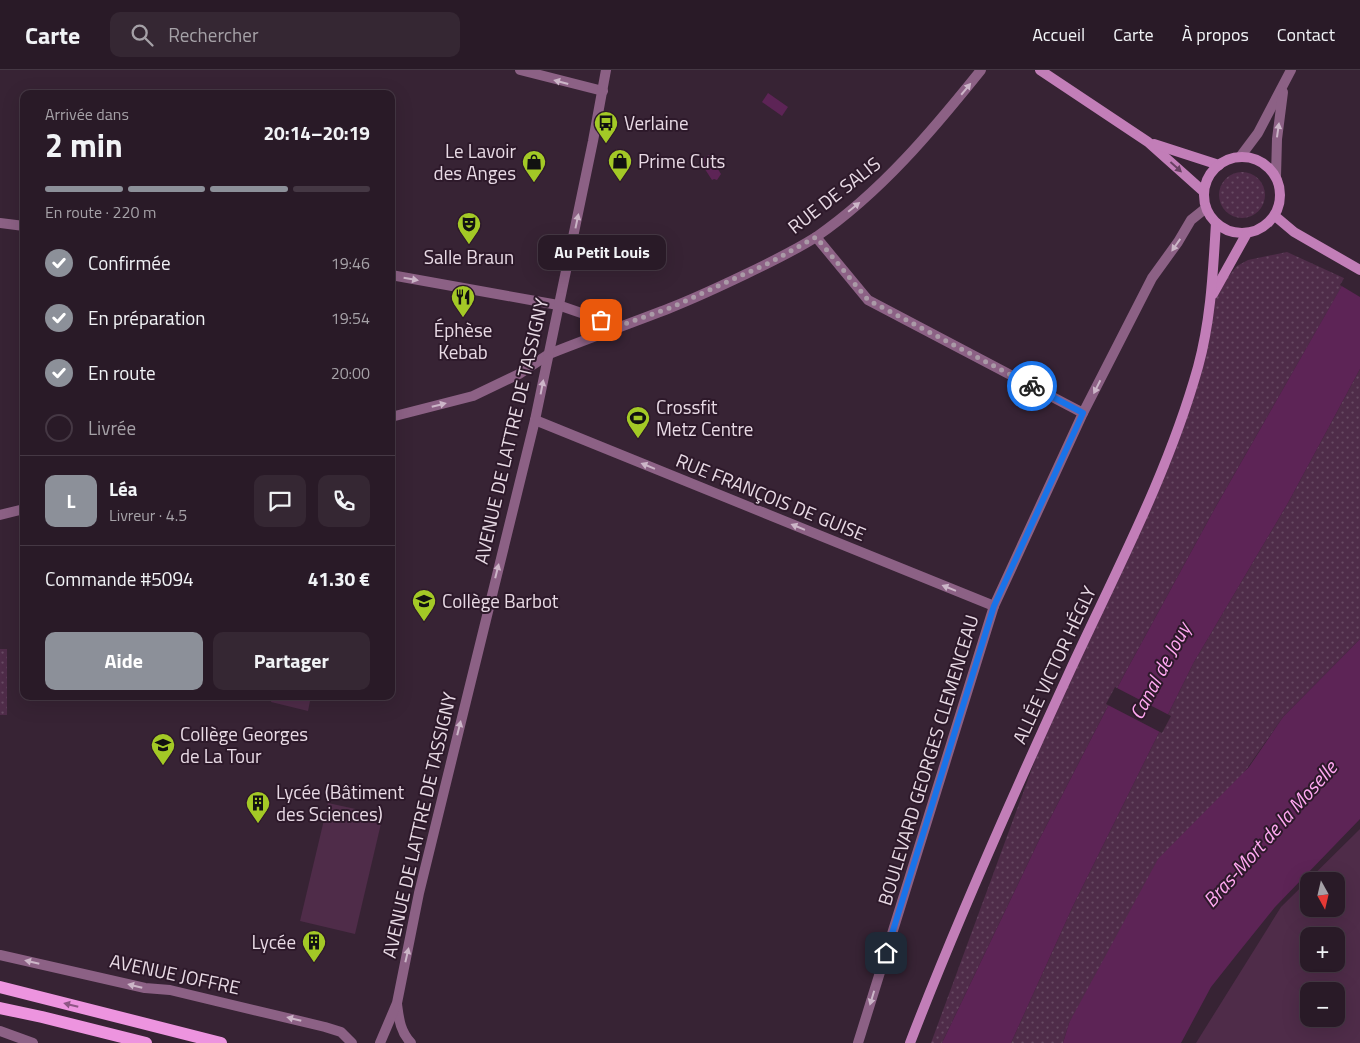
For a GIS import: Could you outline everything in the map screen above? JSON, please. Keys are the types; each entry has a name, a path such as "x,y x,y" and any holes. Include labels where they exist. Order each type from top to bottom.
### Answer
{"main road":[{"path":"1040,70 1148,142 1204,192"},
{"path":"1148,142 1219,165"},
{"path":"1240,157 1257,160 1268,166 1276,176 1281,196 1275,216 1267,225 1258,231 1247,234 1230,231 1216,223 1206,208 1204,192 1206,182 1211,173 1219,165 1232,158 1240,157"},
{"path":"1275,216 1294,232 1360,270"},
{"name":"ALLÉE VICTOR HÉGLY","path":"910,1043 1020,780 1144,512 1178,433 1198,366 1211,297 1216,223"},
{"name":"ALLÉE VICTOR HÉGLY","path":"1211,297 1247,234"},
{"path":"0,987 221,1043"},
{"path":"0,1008 146,1043"}],"street":[{"path":"520,70 602,91"},
{"name":"AVENUE DE LATTRE DE TASSIGNY","path":"397,1003 418,893 536,420 606,70"},
{"name":"RUE DE SALIS","path":"395,416 473,396 519,374 549,354 670,308 771,262 816,237 857,204 911,154 981,70"},
{"path":"1240,157 1258,133 1291,70"},
{"path":"1276,176 1277,139 1284,84"},
{"name":"BOULEVARD GEORGES CLEMENCEAU","path":"858,1043 994,606 1083,413 1152,278 1191,220 1206,208"},
{"path":"0,223 20,226"},
{"path":"816,237 868,300 1083,413"},
{"path":"395,276 558,305 619,326"},
{"name":"RUE FRANÇOIS DE GUISE","path":"536,420 994,606"},
{"path":"0,515 20,510"},
{"name":"AVENUE JOFFRE","path":"0,955 145,988 170,990 341,1032 352,1043"},
{"path":"380,1043 397,1003"},
{"path":"397,1003 400,1024 405,1036 411,1043"},
{"path":"0,1031 33,1043"}],"shaded area":[{"path":"1242,172 1255,176 1261,182 1265,195 1261,208 1255,214 1242,218 1229,214 1223,208 1219,195 1223,182 1229,176"},
{"path":"1287,252 1346,279 1215,508 1124,675 1040,838 942,1043 931,1043 1066,676 1177,433 1211,297 1237,266 1248,260"},
{"path":"1360,369 1360,639 1283,717 1069,1023 1063,1043 1011,1043 1073,906 1194,662 1288,503"},
{"path":"0,649 7,649 7,715 0,715"},
{"path":"271,700 310,700 308,711 271,702"},
{"path":"328,803 383,815 355,934 300,921"},
{"path":"1360,829 1360,1043 1196,1043 1281,907 1300,888 1300,918 1345,918 1345,872 1316,872"}],"water":[{"path":"768,93 788,107 782,116 762,102"},
{"path":"709,155 721,174 717,180 712,180 699,160"},
{"name":"Canal de Jouy","path":"1360,254 1360,369 1288,503 1194,662 1073,906 1011,1043 942,1043 1040,838 1124,675 1215,508"},
{"name":"Bras-Mort de la Moselle","path":"1360,639 1360,819 1309,872 1300,872 1300,881 1275,907 1211,987 1181,1043 1063,1043 1069,1023 1158,859 1249,767 1283,717"}],"pier":[{"path":"1360,252 1360,297 1340,285"},
{"path":"1115,687 1171,716 1162,733 1106,704"}],"way so far":[{"path":"601,320 619,326 670,308 771,262 816,237 868,300 1032,386"}],"place":[{"name":"Verlaine","path":"606,144"},
{"name":"Prime Cuts","path":"620,182"},
{"name":"Le Lavoir des Anges","path":"534,183"},
{"name":"Salle Braun","path":"469,245"},
{"name":"Éphèse Kebab","path":"463,318"},
{"name":"Au Petit Louis","path":"601,320"},
{"name":"Crossfit Metz Centre","path":"638,439"},
{"name":"Collège Barbot","path":"424,622"},
{"name":"Collège Georges de La Tour","path":"163,766"},
{"name":"Lycée (Bâtiment des Sciences)","path":"258,824"},
{"name":"Lycée","path":"314,963"}],"route":[{"path":"886,953 994,606 1083,413 1032,386"}]}
